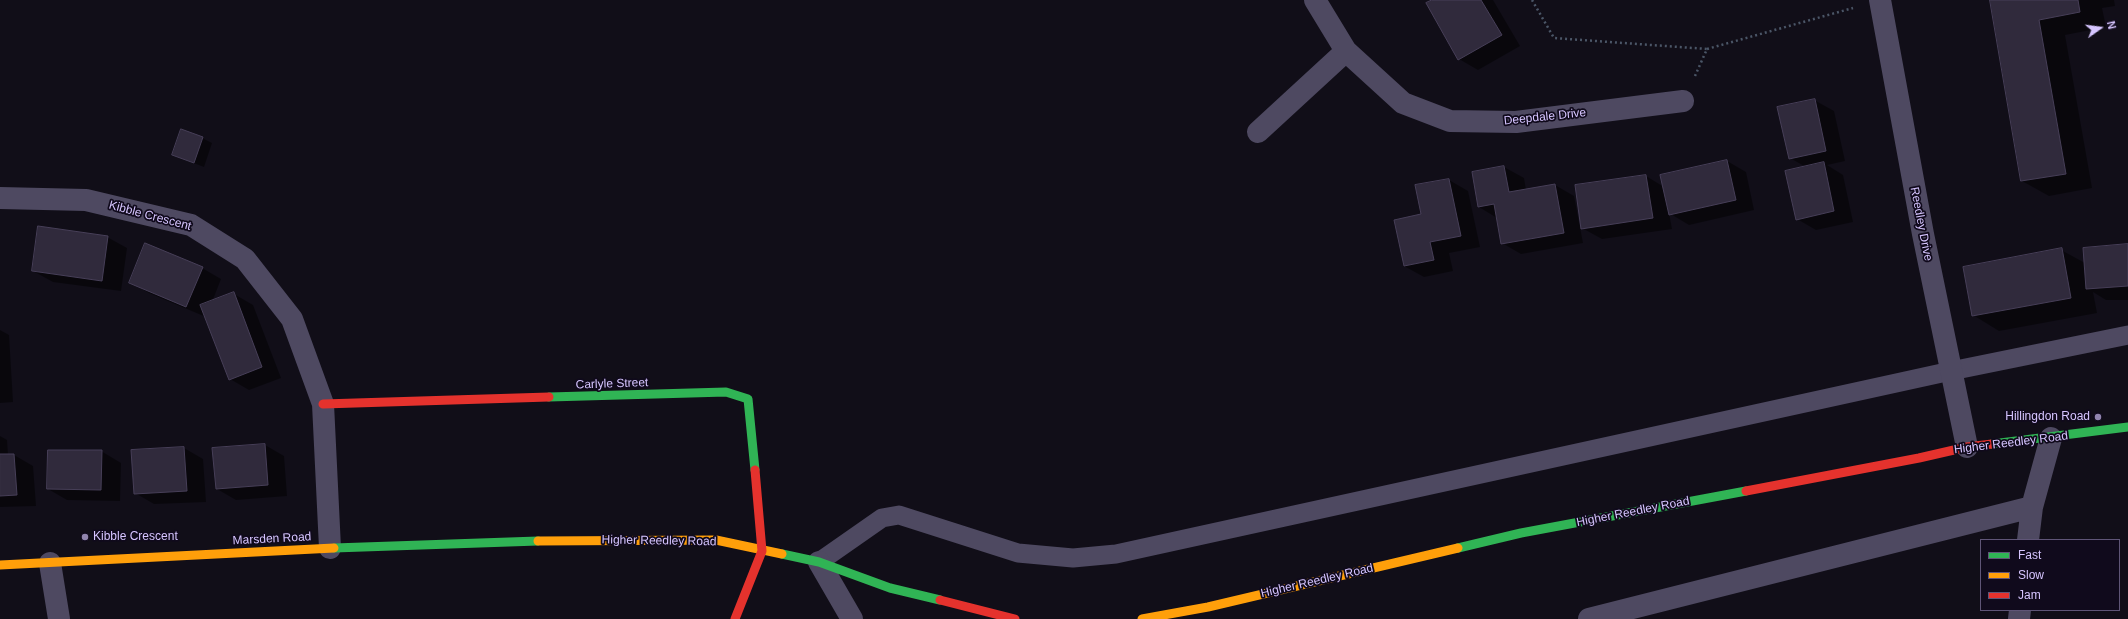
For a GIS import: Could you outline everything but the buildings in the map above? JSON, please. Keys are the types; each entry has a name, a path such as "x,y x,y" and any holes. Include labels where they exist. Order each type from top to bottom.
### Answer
{"street":[{"name":"Deepdale Drive","path":"1314,0 1346,51 1403,103 1450,121 1516,122 1683,101"},
{"name":"Reedley Drive","path":"1880,0 1923,234 1967,447"},
{"path":"1258,132 1346,51"},
{"name":"Kibble Crescent","path":"0,198 86,200 191,225 245,259 292,319 322,404 330,548"},
{"name":"Carlyle Street","path":"322,404 726,392 748,399 762,551"},
{"name":"Higher Reedley Road","path":"1142,619 1208,607 1521,533 1919,458 1967,447 2051,438 2128,427"},
{"path":"2028,539 2032,507 2051,438"},
{"path":"1589,619 2032,507"},
{"name":"Higher Reedley Road","path":"545,540 716,540 819,562 890,588 1015,619"},
{"name":"Marsden Road","path":"0,566 330,548 545,540"},
{"path":"735,619 762,551"},
{"path":"819,562 852,619"},
{"path":"50,563 59,619"}],"lane":[{"path":"819,562 882,518 899,515 1018,553 1073,558 1116,554 1951,370 2128,335"}],"path":[{"path":"1532,0 1554,38 1707,49 1880,0"},
{"path":"1683,101 1707,49"}],"traffic: fast":[{"path":"549,397 726,392 748,399 755,470"},
{"path":"1992,444 2128,427"},
{"path":"1458,548 1521,533 1746,491"},
{"path":"334,548 538,541"},
{"path":"782,554 819,562 890,588 940,600"}],"traffic: slow":[{"path":"538,541 716,540 782,554"},
{"path":"0,565 334,548"},
{"path":"1142,619 1208,607 1458,548"}],"traffic: jam":[{"path":"323,404 549,397"},
{"path":"1746,491 1919,458 1967,447 1992,444"},
{"path":"735,619 762,551 755,470"},
{"path":"940,600 1015,619"}],"place":[{"name":"Hillingdon Road","path":"2098,417"},
{"name":"Kibble Crescent","path":"85,537"}]}
